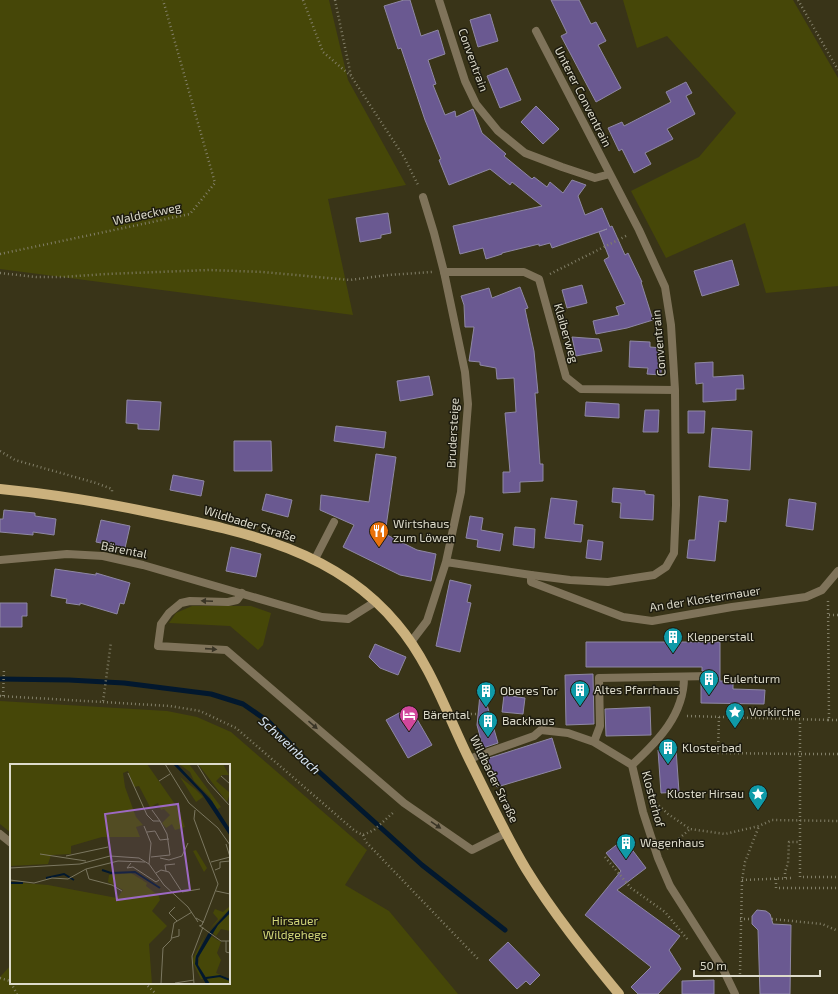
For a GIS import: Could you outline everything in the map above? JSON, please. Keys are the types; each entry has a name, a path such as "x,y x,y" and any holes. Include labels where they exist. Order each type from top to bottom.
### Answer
{"main road":[{"name":"Wildbader Straße","path":"0,489 40,492 111,504 216,526 271,542 315,559 350,580 376,602 396,622 411,642 429,671 469,759 526,868 547,901 593,963 619,994"}],"street":[{"name":"Conventrain","path":"439,0 465,81 476,104 498,131 525,153 595,178 610,174 639,230 665,287 671,325 675,390 676,505 674,553 666,567 654,575 608,582 570,580 446,562"},
{"name":"Unterer Conventrain","path":"536,31 610,174"},
{"name":"Brudersteige","path":"411,642 427,621 446,562 461,492 468,404 465,372 444,272 423,196"},
{"path":"444,272 524,272 539,279"},
{"name":"Klaiberweg","path":"539,279 566,377 581,389 675,390"},
{"path":"315,559 334,522"},
{"name":"Bärental","path":"0,560 68,554 103,556 143,565 322,617 348,619 376,602"},
{"name":"An der Klostermauer","path":"531,575 531,582 624,618 652,621 732,607 806,597 822,590 838,572"},
{"path":"242,593 237,600 228,602 190,601 181,603 161,624 158,646 226,650 404,803 472,850 506,832"},
{"path":"594,742 600,726 599,678 712,676"},
{"path":"632,765 654,744 675,716 684,690 684,677"},
{"name":"Klosterhof","path":"469,759 534,736 541,730 568,733 594,742 632,765 643,812 658,858 670,886 724,971 734,994"},
{"path":"0,834 10,842"}],"path":[{"name":"Waldeckweg","path":"0,254 190,214 215,183 163,0"},
{"path":"303,0 323,52 351,76 404,157 423,196"},
{"path":"335,0 351,76"},
{"path":"798,0 838,70"},
{"path":"539,279 639,230"},
{"path":"0,273 36,277 63,277 209,270 263,272 350,280 388,275 432,272"},
{"path":"0,451 15,460 112,489"},
{"path":"822,590 828,601 829,615 829,720 827,720"},
{"path":"829,615 838,615"},
{"path":"103,702 111,642"},
{"path":"4,669 4,685 1,696 170,706 200,711 236,728 355,831 363,834 374,830 385,820"},
{"path":"702,717 838,720"},
{"path":"719,717 718,753 838,754"},
{"path":"800,720 800,877 838,877"},
{"path":"638,793 653,799 668,814 690,830 725,834 759,826 772,820 838,821"},
{"path":"740,979 740,919 742,880 745,862 759,826"},
{"path":"671,845 690,830"},
{"path":"363,834 366,842 478,959"},
{"path":"785,878 788,863 789,842 800,842"},
{"path":"605,857 631,888 665,912 691,944"},
{"path":"742,880 792,878"},
{"path":"776,879 776,888 838,888"},
{"path":"740,919 752,919"},
{"path":"772,919 822,924 838,931"},
{"path":"0,978 10,981"},
{"path":"12,984 17,994"},
{"path":"146,984 156,994"}],"green space":[{"path":"0,0 329,0 348,80 406,185 328,199 353,315 0,269"},
{"path":"623,0 793,0 838,78 838,286 766,293 745,223 666,258 631,191 699,157 736,113 667,36 637,48"},
{"path":"192,606 251,606 271,613 263,645 258,650 230,626 169,623 176,613"},
{"name":"Hirsauer Wildgehege","path":"0,701 167,711 197,717 231,732 367,850 345,885 389,911 458,994 0,994 0,977 10,966 10,984 230,984 230,764 10,764 10,832 0,824"}],"building":[{"path":"404,0 410,0 421,36 438,30 445,54 428,60 436,84 433,85 445,115 455,111 456,117 473,109 482,133 506,154 504,156 532,179 534,177 547,187 550,182 563,193 572,180 586,185 578,196 585,215 602,208 625,255 628,253 642,282 653,320 627,328 596,334 593,321 619,315 616,307 625,304 604,260 609,257 599,232 607,229 552,248 550,243 539,246 539,244 502,253 486,259 483,248 460,254 453,226 542,206 512,182 510,185 490,169 449,185 401,48 398,49 384,6"},
{"path":"551,0 579,0 591,24 596,22 606,41 598,45 621,88 596,102 561,36 567,33"},
{"path":"490,14 498,41 478,47 470,20"},
{"path":"507,68 521,100 500,108 487,76"},
{"path":"686,82 692,93 686,96 695,114 667,129 673,139 645,153 651,164 634,173 622,149 619,151 608,128 622,122 624,126 671,102 666,92"},
{"path":"536,106 559,129 543,144 521,122"},
{"path":"388,213 391,233 381,235 381,238 360,242 356,218"},
{"path":"732,260 739,285 702,296 694,271"},
{"path":"582,285 587,303 567,308 562,290"},
{"path":"520,287 528,308 525,309 534,351 538,393 535,393 540,464 543,464 543,481 520,482 520,492 503,493 503,472 510,472 505,413 516,412 514,378 497,379 496,368 480,365 480,362 469,361 474,327 465,327 464,305 461,296 489,288 492,298"},
{"path":"572,337 599,339 602,351 576,356"},
{"path":"630,341 650,342 650,347 662,348 661,375 647,374 648,368 629,367"},
{"path":"713,362 713,377 743,375 744,389 736,389 736,400 703,402 703,383 696,384 695,363"},
{"path":"429,376 433,395 400,401 397,381"},
{"path":"127,400 161,402 159,430 138,429 138,424 126,423"},
{"path":"586,402 619,404 619,418 585,416"},
{"path":"645,410 659,410 658,432 643,432"},
{"path":"688,411 705,411 704,433 688,433"},
{"path":"336,426 386,432 384,448 334,441"},
{"path":"712,428 752,431 750,470 709,467"},
{"path":"234,441 271,441 272,471 234,471"},
{"path":"376,454 396,457 385,534 417,550 436,554 431,581 400,575 343,547 354,525 320,510 321,495 369,502"},
{"path":"173,475 204,481 201,496 170,490"},
{"path":"613,488 645,491 645,494 654,495 653,520 620,518 621,503 612,502"},
{"path":"266,494 292,500 288,517 262,510"},
{"path":"699,496 728,500 726,522 719,521 715,561 687,558 689,540 695,540"},
{"path":"551,498 577,501 574,524 583,525 581,542 545,538"},
{"path":"789,499 816,503 813,530 786,526"},
{"path":"4,510 35,513 35,516 56,519 54,535 33,532 33,535 0,532 0,519 3,519"},
{"path":"470,516 483,518 481,530 503,534 500,551 477,547 478,540 466,538"},
{"path":"101,520 130,526 125,548 96,542"},
{"path":"515,527 535,529 534,548 513,545"},
{"path":"588,540 603,542 601,560 586,558"},
{"path":"231,547 261,554 256,577 226,571"},
{"path":"55,569 96,575 96,573 130,583 124,604 120,603 117,614 80,603 80,605 66,603 67,599 51,596"},
{"path":"450,580 471,585 467,602 471,603 460,652 436,646"},
{"path":"0,603 27,603 27,616 22,616 22,627 0,627"},
{"path":"586,642 720,642 720,681 733,681 733,689 765,690 764,704 701,703 701,682 714,681 717,676 714,671 702,671 702,667 586,667"},
{"path":"375,644 406,657 398,675 380,668 369,657"},
{"name":"Altes Pfarrhaus","path":"593,674 594,724 566,725 565,675"},
{"path":"481,684 498,743 483,748 477,725"},
{"path":"504,695 525,698 523,714 502,712"},
{"name":"Bärental","path":"410,707 432,745 408,758 386,720"},
{"path":"650,707 651,735 606,736 605,709"},
{"path":"552,738 561,768 497,787 486,759"},
{"name":"Klosterbad","path":"676,749 679,792 661,793 658,750"},
{"path":"624,839 646,868 617,890 680,936 669,950 681,969 658,994 638,994 631,987 651,967 585,915 621,871 606,853"},
{"path":"757,910 766,911 770,914 773,924 791,925 790,994 760,994 758,930 752,924 752,916"},
{"path":"508,942 540,975 530,985 526,981 517,989 489,960"},
{"path":"714,980 714,994 682,994 682,981"}],"waterway":[{"name":"Schweinbach","path":"0,679 69,680 124,683 211,694 243,704 269,722 307,761 422,865 505,930"}],"place":[{"name":"Wirtshaus zum Löwen","path":"379,548"},
{"name":"Klepperstall","path":"673,654"},
{"name":"Eulenturm","path":"709,696"},
{"name":"Altes Pfarrhaus","path":"580,707"},
{"name":"Oberes Tor","path":"486,708"},
{"name":"Vorkirche","path":"735,729"},
{"name":"Bärental","path":"409,732"},
{"name":"Backhaus","path":"488,738"},
{"name":"Klosterbad","path":"668,765"},
{"name":"Kloster Hirsau","path":"758,811"},
{"name":"Wagenhaus","path":"626,860"}]}
